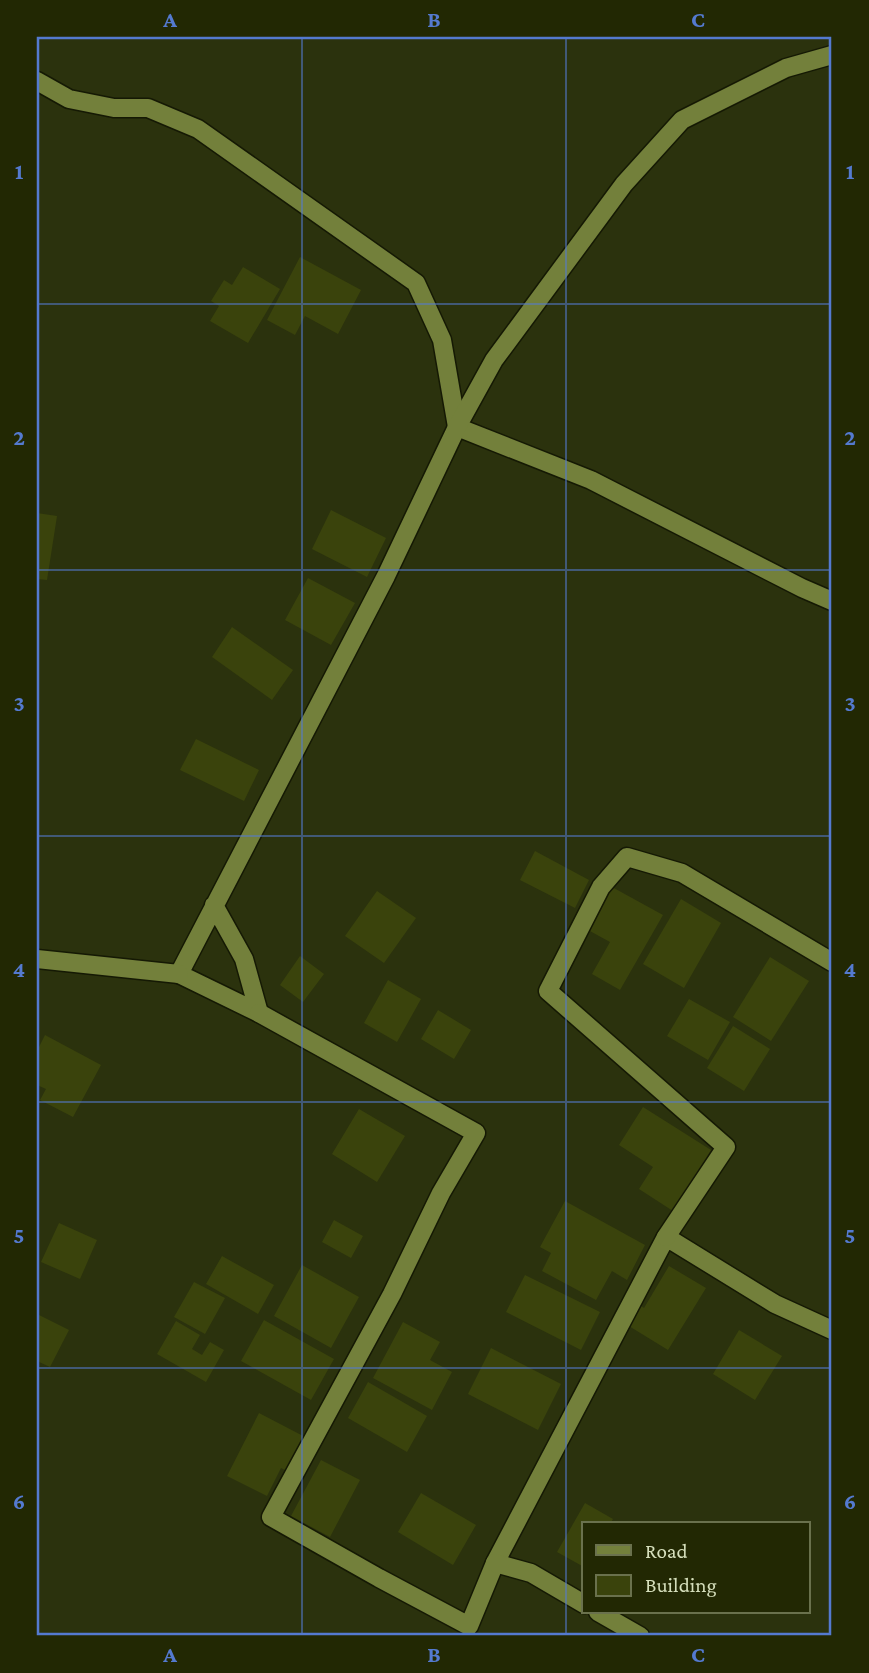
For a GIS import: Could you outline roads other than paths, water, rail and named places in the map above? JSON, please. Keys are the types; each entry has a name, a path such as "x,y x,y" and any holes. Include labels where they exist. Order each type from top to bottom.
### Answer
{"street":[{"path":"179,974 386,576 457,427 502,349 624,184 682,120 786,68 832,55"},
{"path":"37,81 69,99 114,108 148,108 198,129 416,283 442,340 457,427"},
{"path":"457,427 591,480 832,601"},
{"path":"37,959 179,974 259,1013 475,1133 271,1517 469,1626 495,1563 666,1237 726,1147 548,991 601,887 627,857 682,873 832,962"},
{"path":"214,905 244,959 259,1013"},
{"path":"666,1237 775,1304 832,1330"},
{"path":"495,1563 531,1573 582,1603"},
{"path":"602,1614 640,1636"}]}
